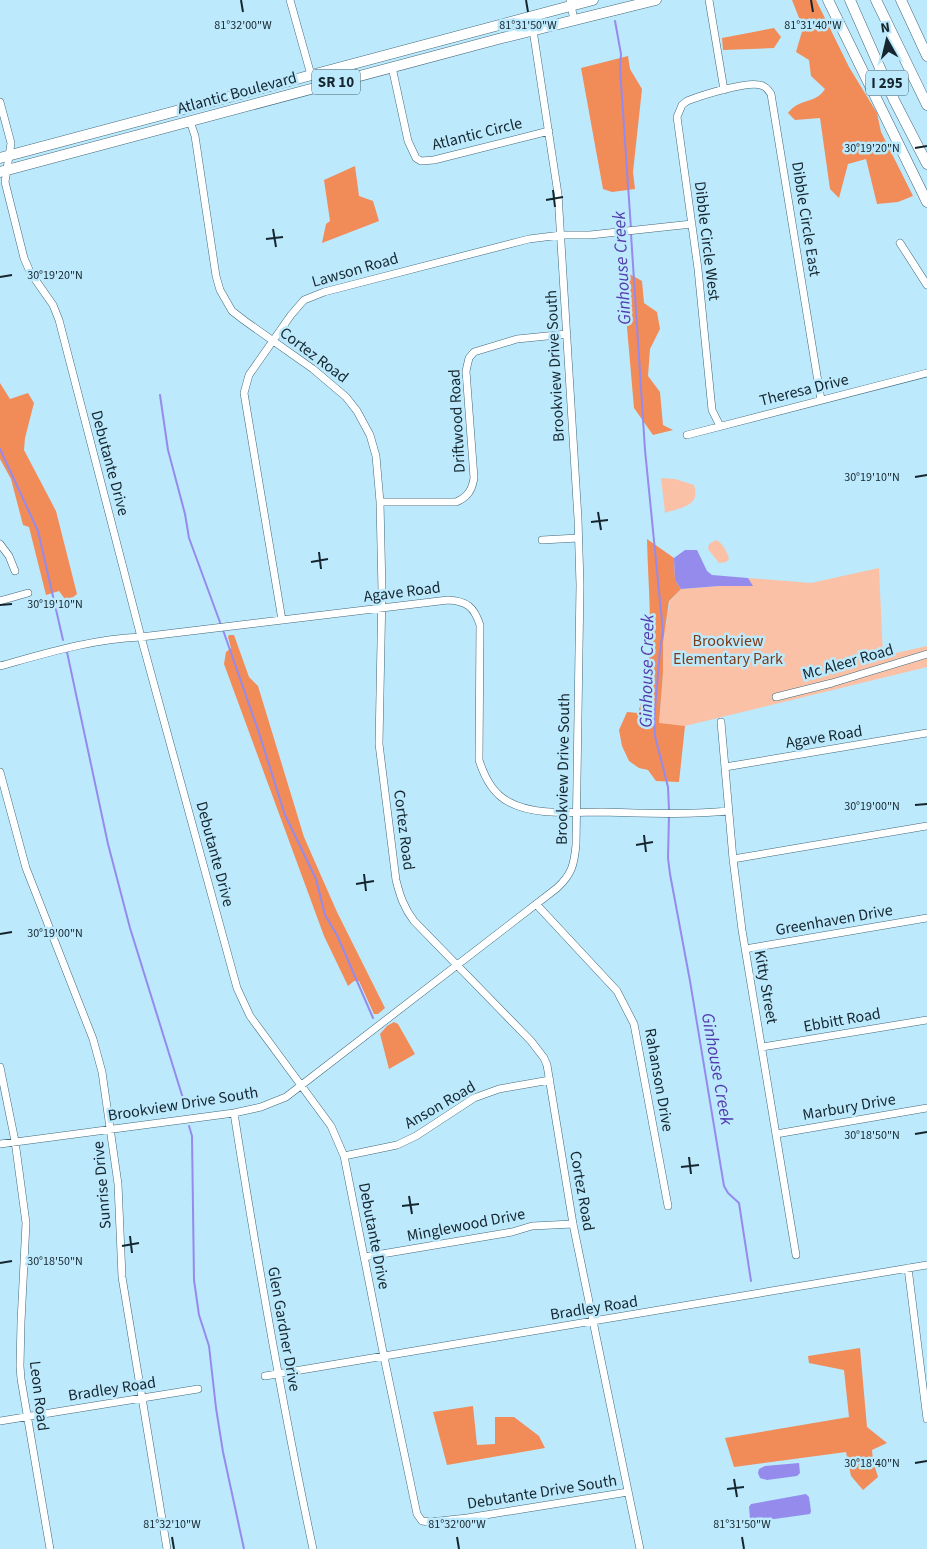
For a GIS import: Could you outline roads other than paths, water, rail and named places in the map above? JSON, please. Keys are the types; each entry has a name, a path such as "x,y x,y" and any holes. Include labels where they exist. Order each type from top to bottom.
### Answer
{"highway":[{"name":"Atlantic Boulevard","path":"4,156 409,49 571,3 593,0"},
{"name":"Atlantic Boulevard","path":"3,171 532,30 656,0"},
{"name":"I 295","path":"850,0 894,100 927,164"},
{"name":"I 295","path":"876,0 927,105"},
{"path":"901,0 927,56"},
{"path":"829,3 927,202"},
{"path":"392,67 391,61 403,57 409,49"},
{"path":"190,121 189,116 201,111 206,103"},
{"path":"169,127 172,119 186,113 185,108"}],"street":[{"path":"290,0 311,75"},
{"path":"709,0 724,90"},
{"path":"571,3 574,20"},
{"name":"Brookview Drive South","path":"0,1144 234,1113 261,1107 286,1097 567,879 574,862 577,812 580,585 558,194 532,30"},
{"name":"Atlantic Circle","path":"392,67 408,141 416,158 421,161 434,160 549,130"},
{"name":"Dibble Circle East","path":"724,90 755,84 763,85 771,94 821,400"},
{"name":"Dibble Circle West","path":"720,426 712,410 692,224 677,116 682,105 687,101 724,90"},
{"name":"Debutante Drive","path":"0,102 11,143 4,156 3,171 24,258 30,272 53,305 59,320 141,637 237,988 250,1016 330,1126 344,1156 417,1514 422,1521 430,1522"},
{"name":"Cortez Road","path":"190,121 195,136 220,290 232,311 244,322 328,380 346,397 358,411 370,436 376,456 380,502 382,591 380,609 379,744 396,880 400,898 407,912 456,966 535,1046 544,1058 550,1080 573,1224 640,1549"},
{"name":"Lawson Road","path":"282,620 244,393 249,375 298,306 311,297 529,239 590,235 692,224"},
{"path":"900,243 927,285"},
{"name":"Driftwood Road","path":"380,502 456,502 467,496 471,491 474,478 466,371 469,358 474,352 517,339 567,334"},
{"name":"Theresa Drive","path":"688,436 720,426 927,373"},
{"path":"542,540 578,538"},
{"path":"0,545 9,556 15,571"},
{"path":"0,601 28,593"},
{"name":"Agave Road","path":"0,666 87,643 116,638 141,637 448,600 460,601 469,606 477,616 480,625 479,760 484,775 492,787 508,802 523,808 577,812 682,814 728,811"},
{"name":"Mc Aleer Road","path":"776,697 832,683 927,654"},
{"name":"Kitty Street","path":"721,722 732,859 796,1256"},
{"name":"Agave Road","path":"725,767 927,734"},
{"name":"Sunrise Drive","path":"0,772 26,868 93,1039 102,1072 118,1184 122,1277 167,1549"},
{"path":"732,859 927,826"},
{"name":"Rahanson Drive","path":"536,904 618,991 634,1024 668,1206"},
{"name":"Greenhaven Drive","path":"745,949 927,918"},
{"name":"Ebbitt Road","path":"762,1047 927,1020"},
{"name":"Leon Road","path":"0,1067 15,1141 26,1223 20,1366 50,1549"},
{"name":"Anson Road","path":"344,1156 397,1145 416,1136 474,1098 498,1088 550,1080"},
{"name":"Marbury Drive","path":"776,1134 927,1108"},
{"name":"Glen Gardner Drive","path":"234,1113 286,1424 313,1549"},
{"name":"Minglewood Drive","path":"364,1257 512,1232 532,1226 573,1224"},
{"name":"Bradley Road","path":"265,1376 927,1265"},
{"path":"908,1268 927,1419"},
{"name":"Bradley Road","path":"0,1421 198,1389"},
{"name":"Debutante Drive South","path":"430,1522 628,1492"}],"waterway":[{"name":"Ginhouse Creek","path":"615,21 621,54 620,68 631,229"},
{"name":"Ginhouse Creek","path":"631,234 645,450 663,631 654,720 655,736 668,787 669,810"},
{"path":"160,395 168,450 185,514 189,538 221,625"},
{"path":"0,449 38,531 63,640"},
{"path":"223,630 285,815 316,879 325,915 337,935 373,1018"},
{"path":"67,652 108,844 130,928 186,1108"},
{"name":"Ginhouse Creek","path":"669,815 668,858 670,874 724,1186 728,1193 739,1203 751,1281"},
{"path":"189,1126 192,1136 194,1280 199,1315 209,1346 223,1452 244,1549"}],"park label":[{"name":"Brookview Elementary Park","path":"728,650"}]}
